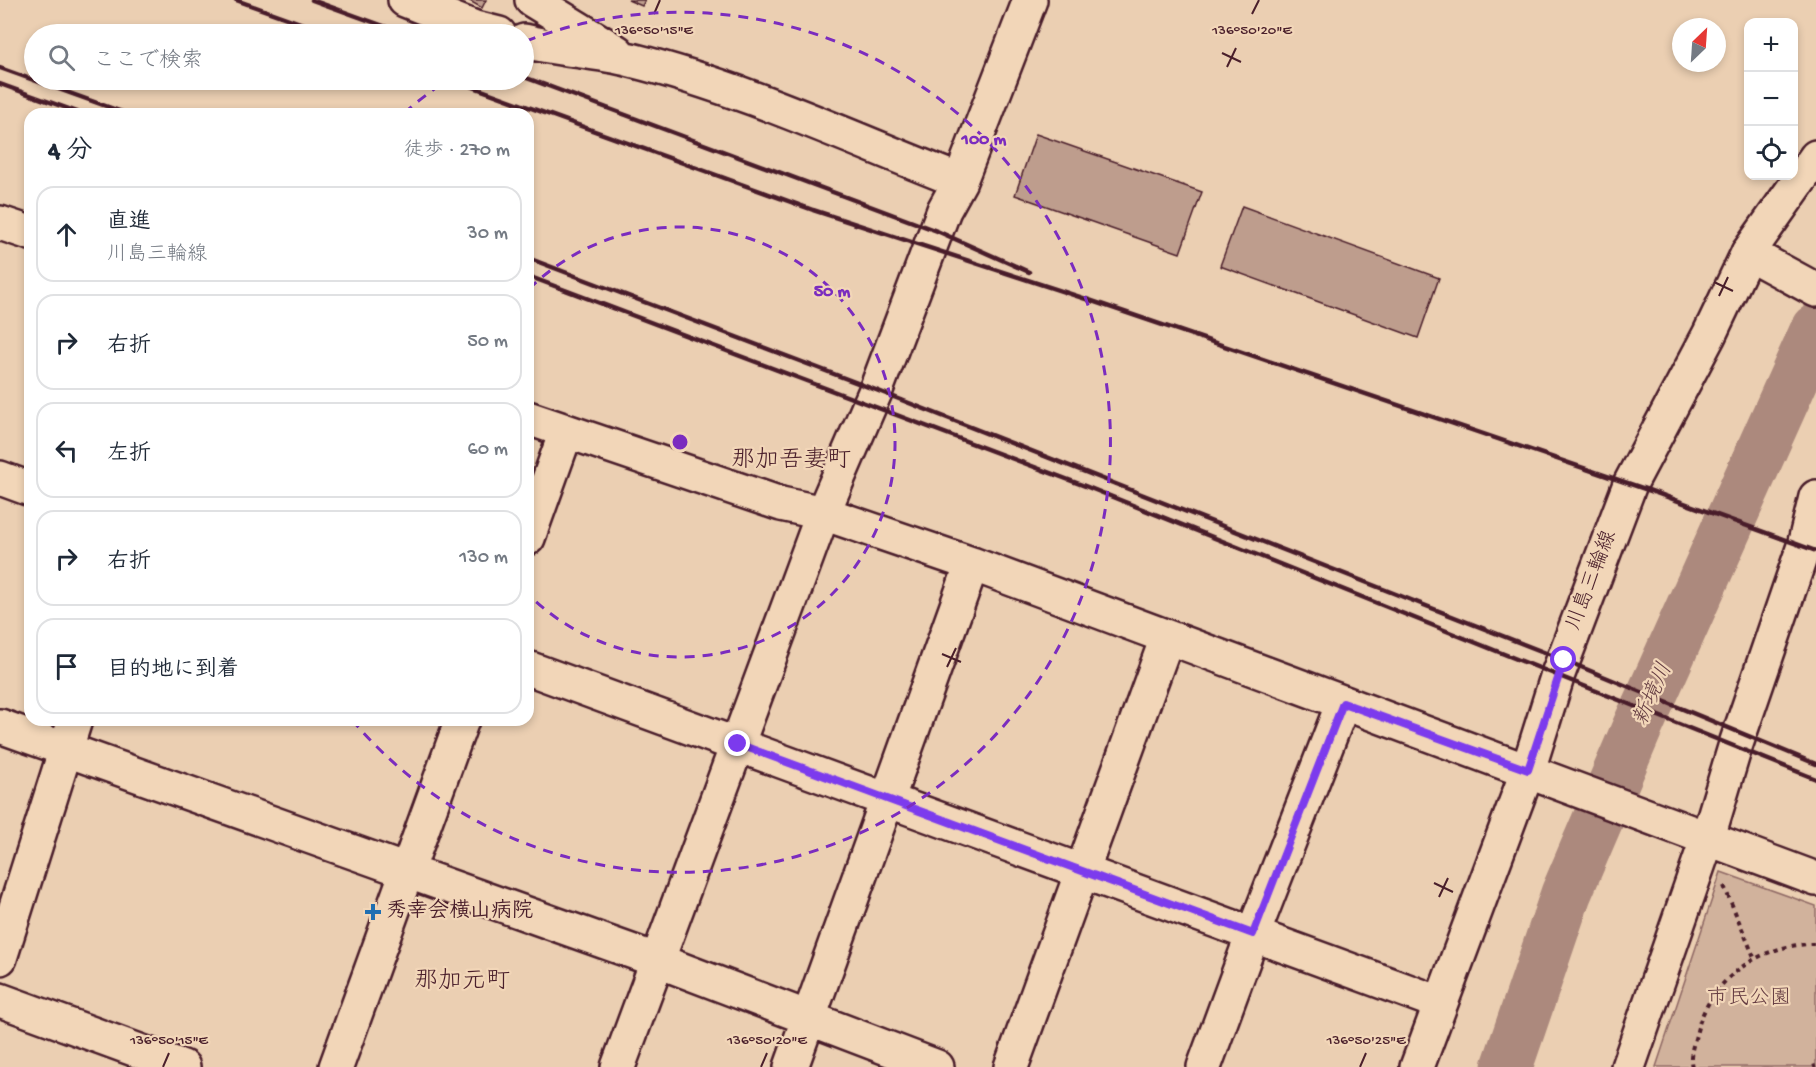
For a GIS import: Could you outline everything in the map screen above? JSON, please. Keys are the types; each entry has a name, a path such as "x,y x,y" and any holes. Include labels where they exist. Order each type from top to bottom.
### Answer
{"street":[{"path":"405,0 465,24"},
{"path":"532,0 629,59"},
{"path":"618,1067 823,513 876,390 944,210 960,181 1030,0"},
{"path":"534,44 555,49 629,59 711,83 960,181"},
{"name":"川島三輪線","path":"1417,1067 1440,1003 1537,773 1558,674 1630,484 1709,335 1748,253 1816,157"},
{"path":"0,223 24,231"},
{"path":"1748,253 1775,270 1816,290"},
{"path":"534,420 781,504 823,513 972,564 1816,879"},
{"path":"534,521 566,432"},
{"path":"0,478 24,487"},
{"path":"1628,1067 1696,835 1735,747 1804,546 1815,501"},
{"path":"791,1067 972,564"},
{"path":"1011,1067 1167,638"},
{"path":"534,670 1440,1003"},
{"path":"1204,1067 1343,703"},
{"path":"0,726 70,735 407,871 656,960 937,1067"},
{"path":"336,1067 460,726"},
{"path":"0,958 70,735"},
{"path":"0,1000 183,1067"}],"path":[{"path":"1696,835 1754,957"},
{"path":"1692,1067 1690,1060 1699,1019 1721,983 1754,957 1794,943 1816,944"}],"green space":[{"name":"市民公園","path":"1721,872 1816,906 1816,1067 1656,1067"}],"building":[{"path":"468,0 486,0 482,8"},
{"path":"628,0 645,0 642,6"},
{"path":"1036,134 1202,192 1180,253 1015,195"},
{"path":"1242,206 1439,278 1418,338 1220,266"}],"waterway":[{"name":"新境川","path":"1507,1067 1566,894 1637,728 1816,329"}],"railway":[{"path":"236,0 303,24"},
{"path":"312,0 378,24"},
{"path":"0,68 24,77"},
{"path":"534,81 937,231 1029,272"},
{"path":"0,84 66,108"},
{"path":"61,90 111,108"},
{"path":"482,90 531,108"},
{"path":"534,109 813,210 1089,300 1651,491 1816,551"},
{"path":"534,260 876,390 1564,660 1816,764"},
{"path":"534,278 1085,486 1816,779"}],"place":[{"name":"秀幸会横山病院","path":"373,912"}],"district":[{"name":"那加吾妻町","path":"791,461"},
{"name":"那加元町","path":"462,982"}],"route":[{"path":"738,744 1253,934 1343,703 1528,770 1564,660"}]}
